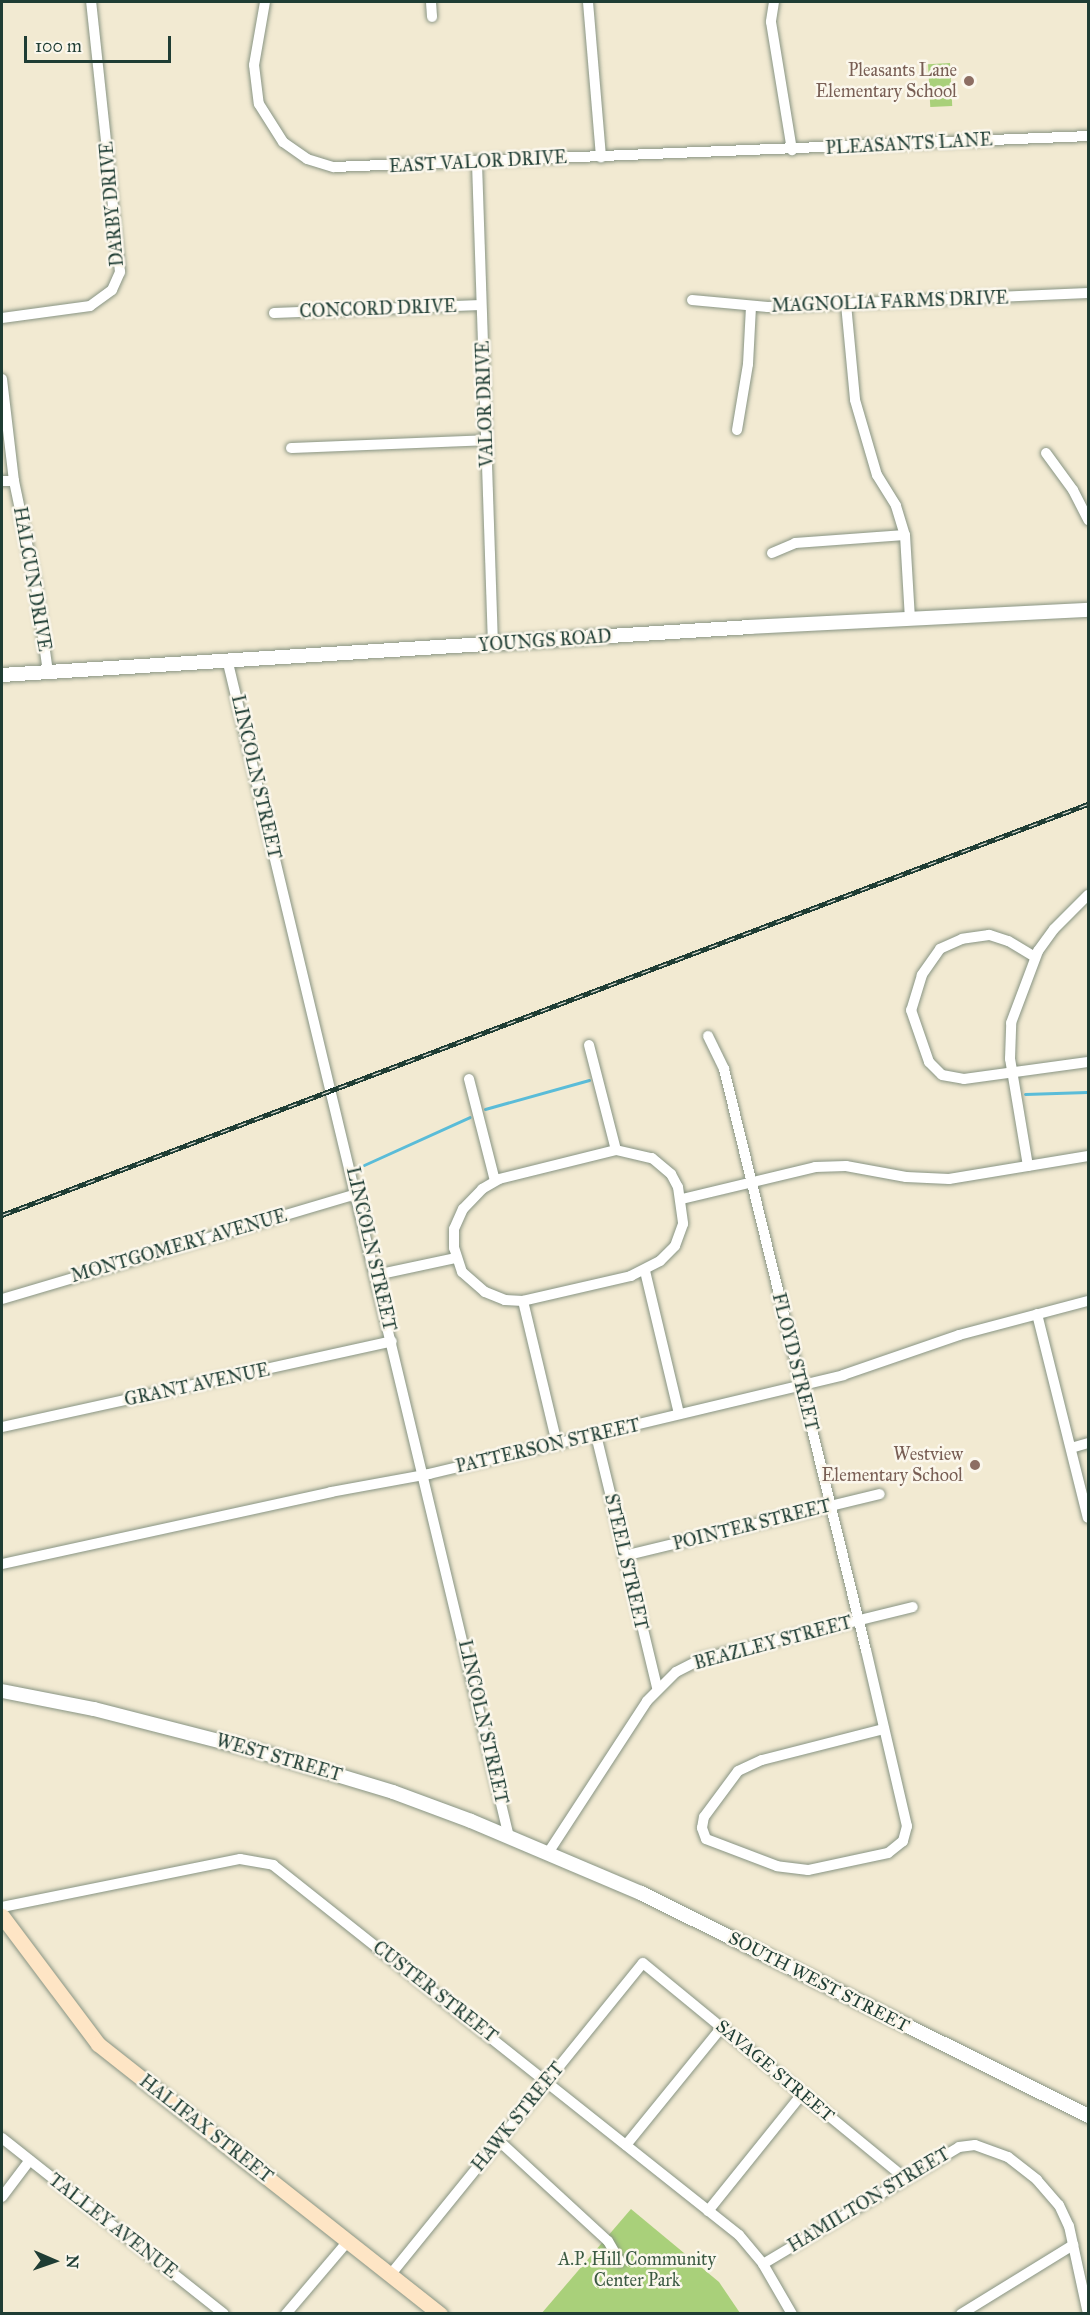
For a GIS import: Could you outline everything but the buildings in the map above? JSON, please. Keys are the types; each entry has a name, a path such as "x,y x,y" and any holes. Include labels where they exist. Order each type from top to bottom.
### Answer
{"main road":[{"name":"HALIFAX STREET","path":"2,1917 98,2044 440,2313"}],"street":[{"name":"DARBY DRIVE","path":"2,318 90,306 106,296 117,280 120,263 91,2"},
{"name":"EAST VALOR DRIVE","path":"265,2 254,65 258,99 265,118 283,142 319,164 350,168 730,153"},
{"path":"431,2 432,17"},
{"path":"588,2 601,157"},
{"path":"774,2 771,22 792,150"},
{"name":"PLEASANTS LANE","path":"730,153 1089,136"},
{"name":"VALOR DRIVE","path":"477,163 493,644"},
{"name":"MAGNOLIA FARMS DRIVE","path":"692,300 751,307 1089,293"},
{"path":"846,304 855,400 877,475 899,512 905,535 910,619"},
{"name":"CONCORD DRIVE","path":"274,313 481,305"},
{"path":"736,430 748,364 751,307"},
{"name":"HALCUN DRIVE","path":"2,379 14,481 36,586 48,673"},
{"path":"291,448 486,440"},
{"path":"1046,453 1073,490 1089,520"},
{"path":"2,481 14,481"},
{"path":"772,553 795,543 905,535"},
{"name":"YOUNGS ROAD","path":"2,675 1089,610"},
{"name":"LINCOLN STREET","path":"228,663 327,1083 357,1194 509,1837"},
{"path":"1028,1166 1012,1072 1011,1023 1035,957 1054,929 1089,895"},
{"path":"1035,957 1008,941 989,935 951,943 929,961 912,1002 913,1018 929,1062 942,1075 964,1079 1089,1062"},
{"name":"FLOYD STREET","path":"708,1036 723,1064 892,1761 907,1826 903,1841 888,1853 825,1868 790,1869 712,1845 706,1839 702,1828 704,1817 738,1771 762,1760 884,1729"},
{"path":"589,1045 616,1150"},
{"path":"469,1079 495,1181"},
{"path":"616,1150 641,1154 662,1165 682,1199 683,1224 675,1246 645,1271 523,1301 505,1300 484,1292 462,1272 456,1257 453,1238 458,1217 471,1198 495,1181 616,1150"},
{"path":"682,1199 829,1166 928,1179 1089,1156"},
{"name":"MONTGOMERY AVENUE","path":"2,1299 357,1194"},
{"path":"376,1275 456,1257"},
{"path":"645,1271 679,1414"},
{"path":"523,1301 557,1444"},
{"name":"PATTERSON STREET","path":"2,1564 596,1435 801,1385 1036,1314 1089,1301"},
{"path":"1036,1314 1089,1518"},
{"name":"GRANT AVENUE","path":"2,1428 392,1341"},
{"name":"STEEL STREET","path":"596,1435 657,1688"},
{"path":"1071,1448 1089,1443"},
{"name":"POINTER STREET","path":"624,1556 880,1494"},
{"name":"BEAZLEY STREET","path":"548,1853 657,1688 676,1672 701,1659 913,1607"},
{"name":"WEST STREET","path":"2,1690 94,1709 254,1750 403,1796 548,1853"},
{"name":"SOUTH WEST STREET","path":"548,1853 641,1893 1089,2116"},
{"name":"CUSTER STREET","path":"2,1907 240,1859 261,1860 322,1902 739,2235 763,2264 792,2313"},
{"name":"HAWK STREET","path":"392,2274 639,1964 645,1964"},
{"name":"SAVAGE STREET","path":"645,1964 905,2178"},
{"path":"626,2145 723,2028"},
{"path":"708,2211 802,2094"},
{"name":"TALLEY AVENUE","path":"2,2138 224,2313"},
{"path":"498,2140 608,2241 620,2262"},
{"name":"HAMILTON STREET","path":"763,2264 959,2147 975,2145 996,2151 1049,2191 1064,2213 1088,2313"},
{"path":"2,2197 30,2160"},
{"path":"286,2313 349,2240"},
{"path":"961,2313 1073,2246"}],"green space":[{"path":"950,63 952,106 930,107 928,64"},
{"name":"A.P. Hill Community Center Park","path":"631,2209 719,2282 740,2313 541,2314"}],"waterway":[{"path":"485,1109 589,1080"},
{"path":"1025,1094 1087,1092"},
{"path":"364,1165 470,1117"}],"railway":[{"path":"2,1215 1088,804"}],"place":[{"name":"Pleasants Lane Elementary School","path":"969,81"},
{"name":"Westview Elementary School","path":"975,1465"}]}
